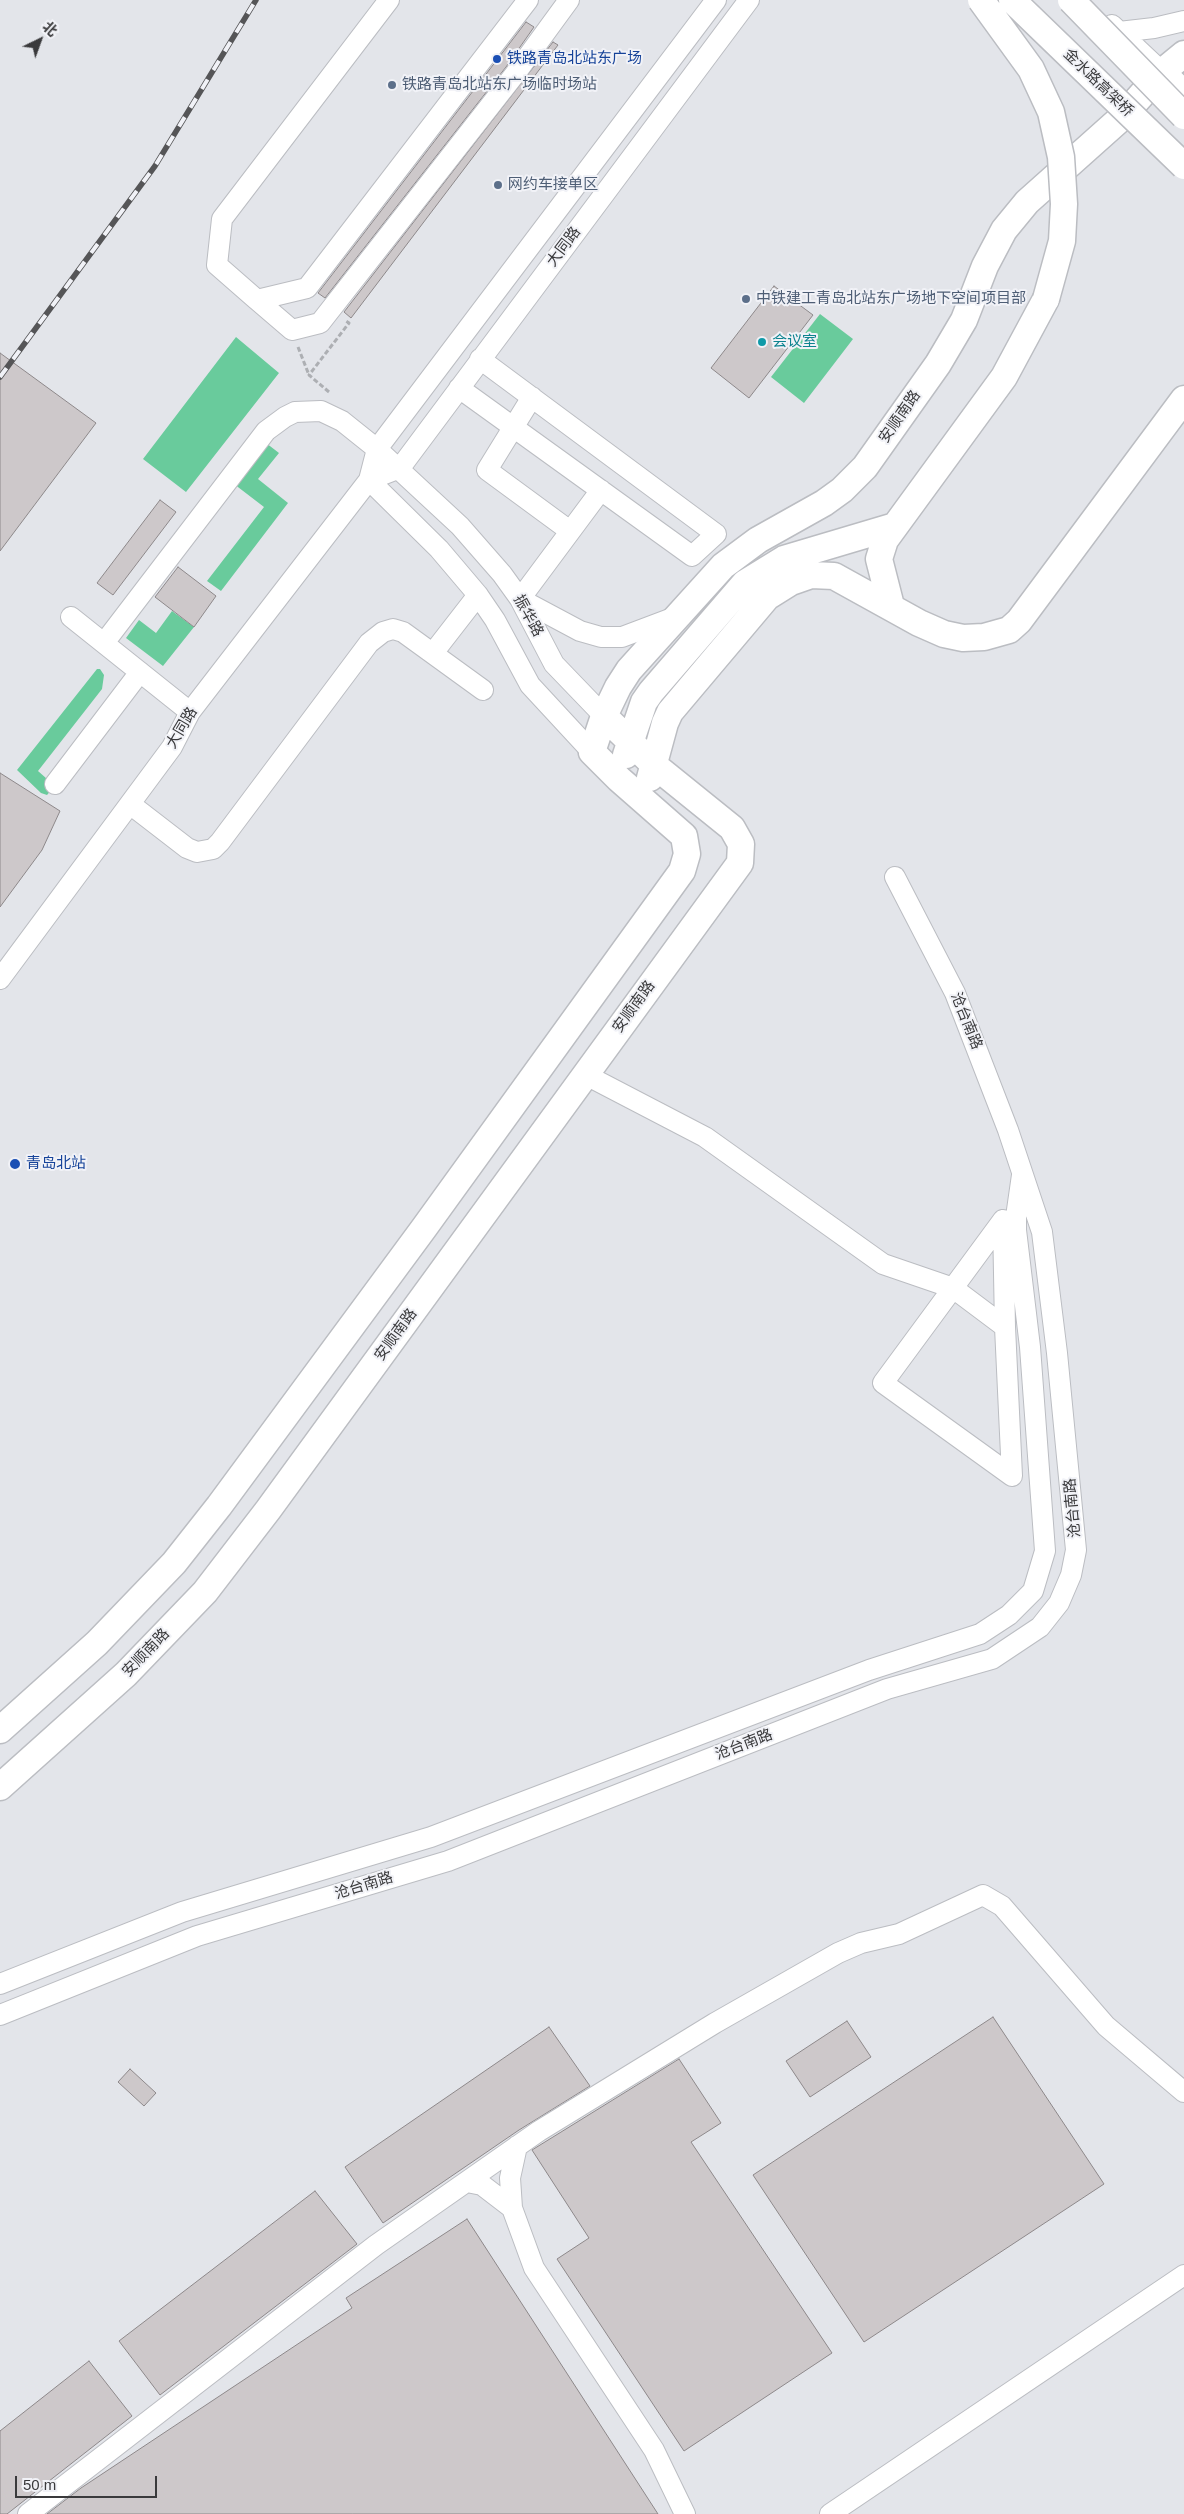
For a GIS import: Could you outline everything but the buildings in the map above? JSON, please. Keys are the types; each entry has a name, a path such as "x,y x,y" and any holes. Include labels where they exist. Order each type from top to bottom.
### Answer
{"main road":[{"path":"891,606 879,560 885,540 1004,378 1046,299 1062,241 1064,204 1061,157 1051,112 1030,69 981,0"},
{"name":"金水路高架桥","path":"1012,0 1184,166"},
{"path":"1071,0 1184,116"},
{"name":"安顺南路","path":"592,752 604,716 618,687 629,670 723,566 758,540 824,503 842,490 865,467 938,364 964,320 985,266 1004,230 1027,202 1120,119 1162,72 1184,54"},
{"path":"1162,72 1184,94"},
{"path":"1120,119 1184,173"},
{"path":"643,802 665,723 670,712 767,597 790,582 811,575 834,576 919,623 944,634 963,638 984,638 1009,630 1019,621 1184,399"},
{"path":"619,780 644,702 650,692 745,583 784,559 895,526"},
{"name":"振华路","path":"604,716 654,765 732,828 741,844"},
{"path":"0,1730 97,1643 174,1563 219,1506 430,1220 682,871 687,854 684,836 643,802 592,752"},
{"name":"安顺南路","path":"0,1788 126,1674 205,1592 274,1502 584,1074 740,863 741,844"}],"street":[{"path":"389,0 222,219 217,265 292,330 320,323 332,309 569,0"},
{"path":"257,300 306,288 528,0"},
{"name":"大同路","path":"0,979 172,747 190,712 369,480 377,449 716,0"},
{"name":"大同路","path":"400,468 749,0"},
{"path":"993,0 1120,119"},
{"path":"1085,0 1162,72"},
{"path":"1119,32 1154,28 1184,21"},
{"path":"459,388 692,556 716,534 480,359"},
{"path":"532,397 512,426 487,470 570,531"},
{"name":"振华路","path":"104,643 256,442 275,423 295,412 321,411 342,421 400,468 460,526 502,574 520,599 554,664 604,716"},
{"path":"369,480 400,468"},
{"name":"振华路","path":"369,480 439,549 478,595 495,620 530,685 592,752"},
{"path":"601,490 520,599 580,631 601,637 622,637 675,617"},
{"path":"433,653 478,595"},
{"path":"71,617 190,712"},
{"path":"130,804 187,848 197,852 212,849 220,842 375,637 393,629 404,632 483,690"},
{"path":"55,784 140,672"},
{"name":"沧台南路","path":"0,2015 197,1936 448,1861 887,1690 992,1659 1040,1627 1059,1603 1071,1575 1076,1550 1057,1353 1042,1232 1023,1171 955,993 895,876"},
{"path":"584,1074 705,1137 883,1264 953,1288 1005,1327"},
{"name":"沧台南路","path":"0,1984 182,1912 431,1837 868,1670 980,1634 1009,1615 1033,1591 1045,1551 1030,1347 1016,1230 1016,1217 1023,1171"},
{"path":"1003,1220 1005,1327 1012,1476 883,1383 953,1288 1003,1220"},
{"path":"28,2514 376,2245 517,2146 715,2024 838,1953 861,1943 899,1934 982,1895 1002,1906 1106,2026 1184,2092"},
{"path":"517,2146 510,2178 512,2208 534,2268 654,2450 685,2514"},
{"path":"467,2182 482,2185 512,2208"},
{"path":"830,2514 1184,2275"}],"path":[{"path":"309,375 349,323 332,309"},
{"path":"292,330 309,375 332,394"}],"green space":[{"path":"820,314 853,339 804,403 771,377"},
{"path":"236,337 279,373 186,492 143,459"},
{"path":"266,443 279,453 258,479 288,503 221,591 207,581 264,507 234,484"},
{"path":"172,611 194,627 163,666 126,638 139,620 156,633"},
{"path":"97,669 100,669 104,675 102,689 38,771 55,786 47,795 41,793 17,770"}],"railway":[{"path":"0,377 155,166 256,0"}],"place":[{"name":"铁路青岛北站东广场","path":"497,59"},
{"name":"铁路青岛北站东广场临时场站","path":"392,85"},
{"name":"网约车接单区","path":"498,185"},
{"name":"中铁建工青岛北站东广场地下空间项目部","path":"746,299"},
{"name":"会议室","path":"762,342"},
{"name":"青岛北站","path":"15,1164"}]}
